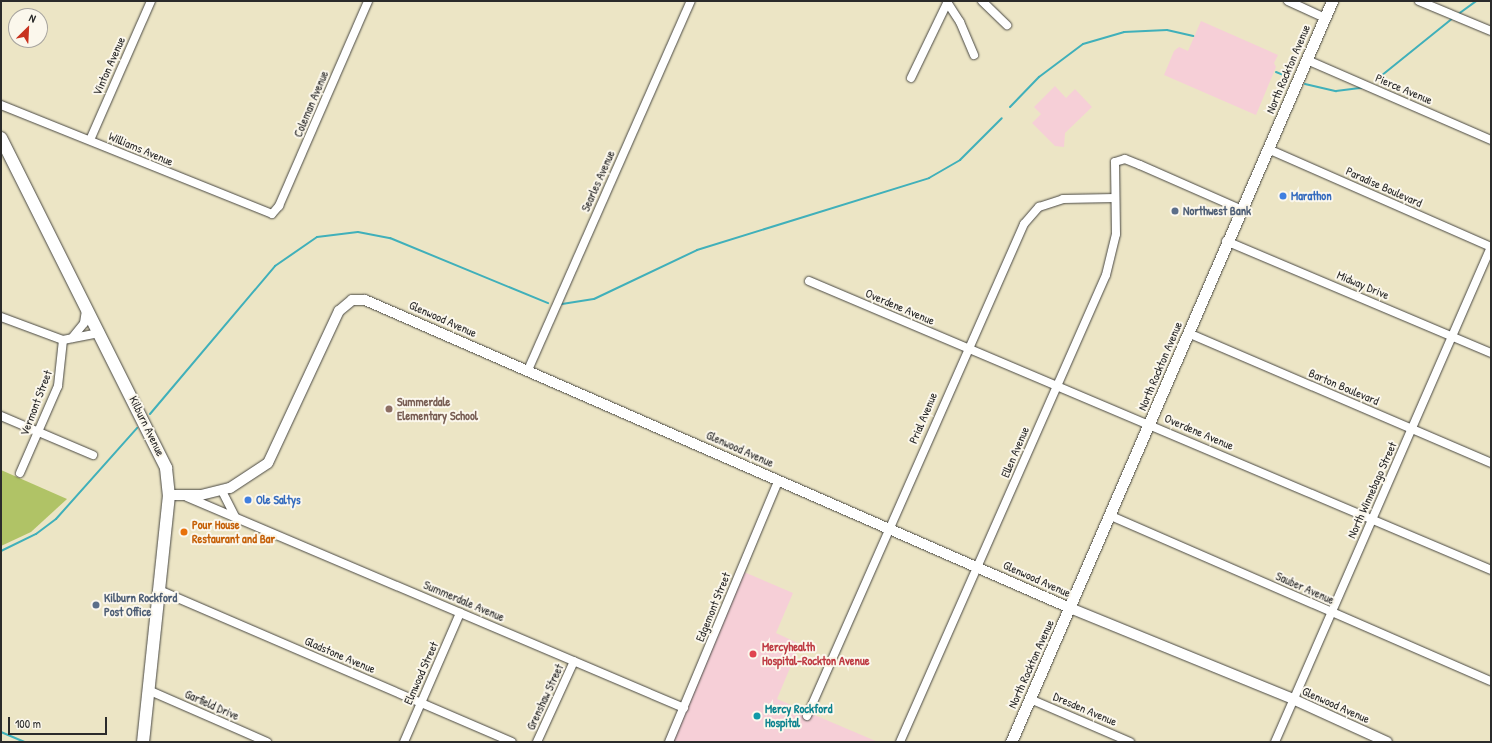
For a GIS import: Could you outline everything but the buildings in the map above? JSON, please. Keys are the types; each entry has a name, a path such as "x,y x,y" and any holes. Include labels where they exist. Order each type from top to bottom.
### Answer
{"main road":[{"name":"North Rockton Avenue","path":"1011,742 1111,516 1226,241 1268,149 1332,1"},
{"name":"Kilburn Avenue","path":"1,138 163,457 169,495 143,742"}],"street":[{"name":"Vinton Avenue","path":"90,140 151,1"},
{"name":"Coleman Avenue","path":"272,214 279,206 368,1"},
{"name":"Searles Avenue","path":"528,370 690,1"},
{"path":"982,1 1007,25"},
{"path":"1288,1 1325,18"},
{"path":"1419,1 1491,31"},
{"path":"948,2 960,22 974,55"},
{"path":"911,78 948,2"},
{"name":"Pierce Avenue","path":"1306,60 1491,140"},
{"name":"Williams Avenue","path":"3,107 90,140 261,213 272,214"},
{"name":"Paradise Boulevard","path":"1268,149 1491,247"},
{"name":"Ellen Avenue","path":"900,742 1106,275 1116,234 1115,162 1125,159 1240,209"},
{"name":"Prial Avenue","path":"807,716 966,347 1024,224 1039,207 1063,199 1115,198"},
{"name":"Midway Drive","path":"1226,241 1491,353"},
{"name":"North Winnebago Street","path":"1276,742 1295,700 1330,612 1373,519 1451,335 1491,247"},
{"name":"Overdene Avenue","path":"809,281 1491,570"},
{"name":"Glenwood Avenue","path":"169,495 187,496 222,490 248,479 274,454 339,311 352,300 373,303 1070,608 1295,700 1387,742"},
{"path":"72,338 84,323 86,307"},
{"path":"1,317 63,340 100,333"},
{"name":"Barton Boulevard","path":"1188,333 1491,463"},
{"name":"Vermont Street","path":"20,473 61,374 63,340"},
{"path":"1,416 93,455"},
{"name":"Edgemont Street","path":"669,742 778,481"},
{"path":"222,490 235,516"},
{"name":"Summerdale Avenue","path":"187,496 684,708"},
{"name":"Sauber Avenue","path":"1111,516 1491,681"},
{"name":"Gladstone Avenue","path":"159,590 512,742"},
{"name":"Elmwood Street","path":"404,742 460,613"},
{"name":"Grenshaw Street","path":"537,742 574,661"},
{"name":"Garfield Drive","path":"148,690 267,742"},
{"name":"Dresden Avenue","path":"1030,699 1130,742"}],"shaded area":[{"path":"1201,21 1278,55 1274,63 1276,67 1256,115 1164,75 1174,51 1179,47 1188,51"},
{"path":"1055,86 1066,98 1075,89 1092,107 1065,133 1064,147 1055,146 1032,123 1041,114 1034,107"},
{"name":"Mercyhealth Hospital–Rockton Avenue","path":"744,572 793,593 776,633 800,644 777,699 878,742 671,742"}],"green space":[{"path":"1,470 67,499 31,532 1,546"}],"waterway":[{"path":"1457,15 1476,1"},
{"path":"1376,80 1454,17"},
{"path":"1010,107 1039,77 1083,44 1124,32 1167,30 1193,36"},
{"path":"1276,72 1286,76"},
{"path":"1305,84 1336,91 1362,88"},
{"path":"562,304 594,299 697,250 929,178 960,160 1002,118"},
{"path":"150,414 275,266 317,237 358,232 390,238 548,303"},
{"path":"1,551 36,534 56,519 137,428"},
{"path":"1,732 24,742"}],"place":[{"name":"Marathon","path":"1283,196"},
{"name":"Northwest Bank","path":"1175,211"},
{"name":"Summerdale Elementary School","path":"389,409"},
{"name":"Ole Saltys","path":"248,500"},
{"name":"Pour House Restaurant and Bar","path":"184,532"},
{"name":"Kilburn Rockford Post Office","path":"96,605"},
{"name":"Mercyhealth Hospital–Rockton Avenue","path":"753,654"},
{"name":"Mercy Rockford Hospital","path":"757,716"}]}
